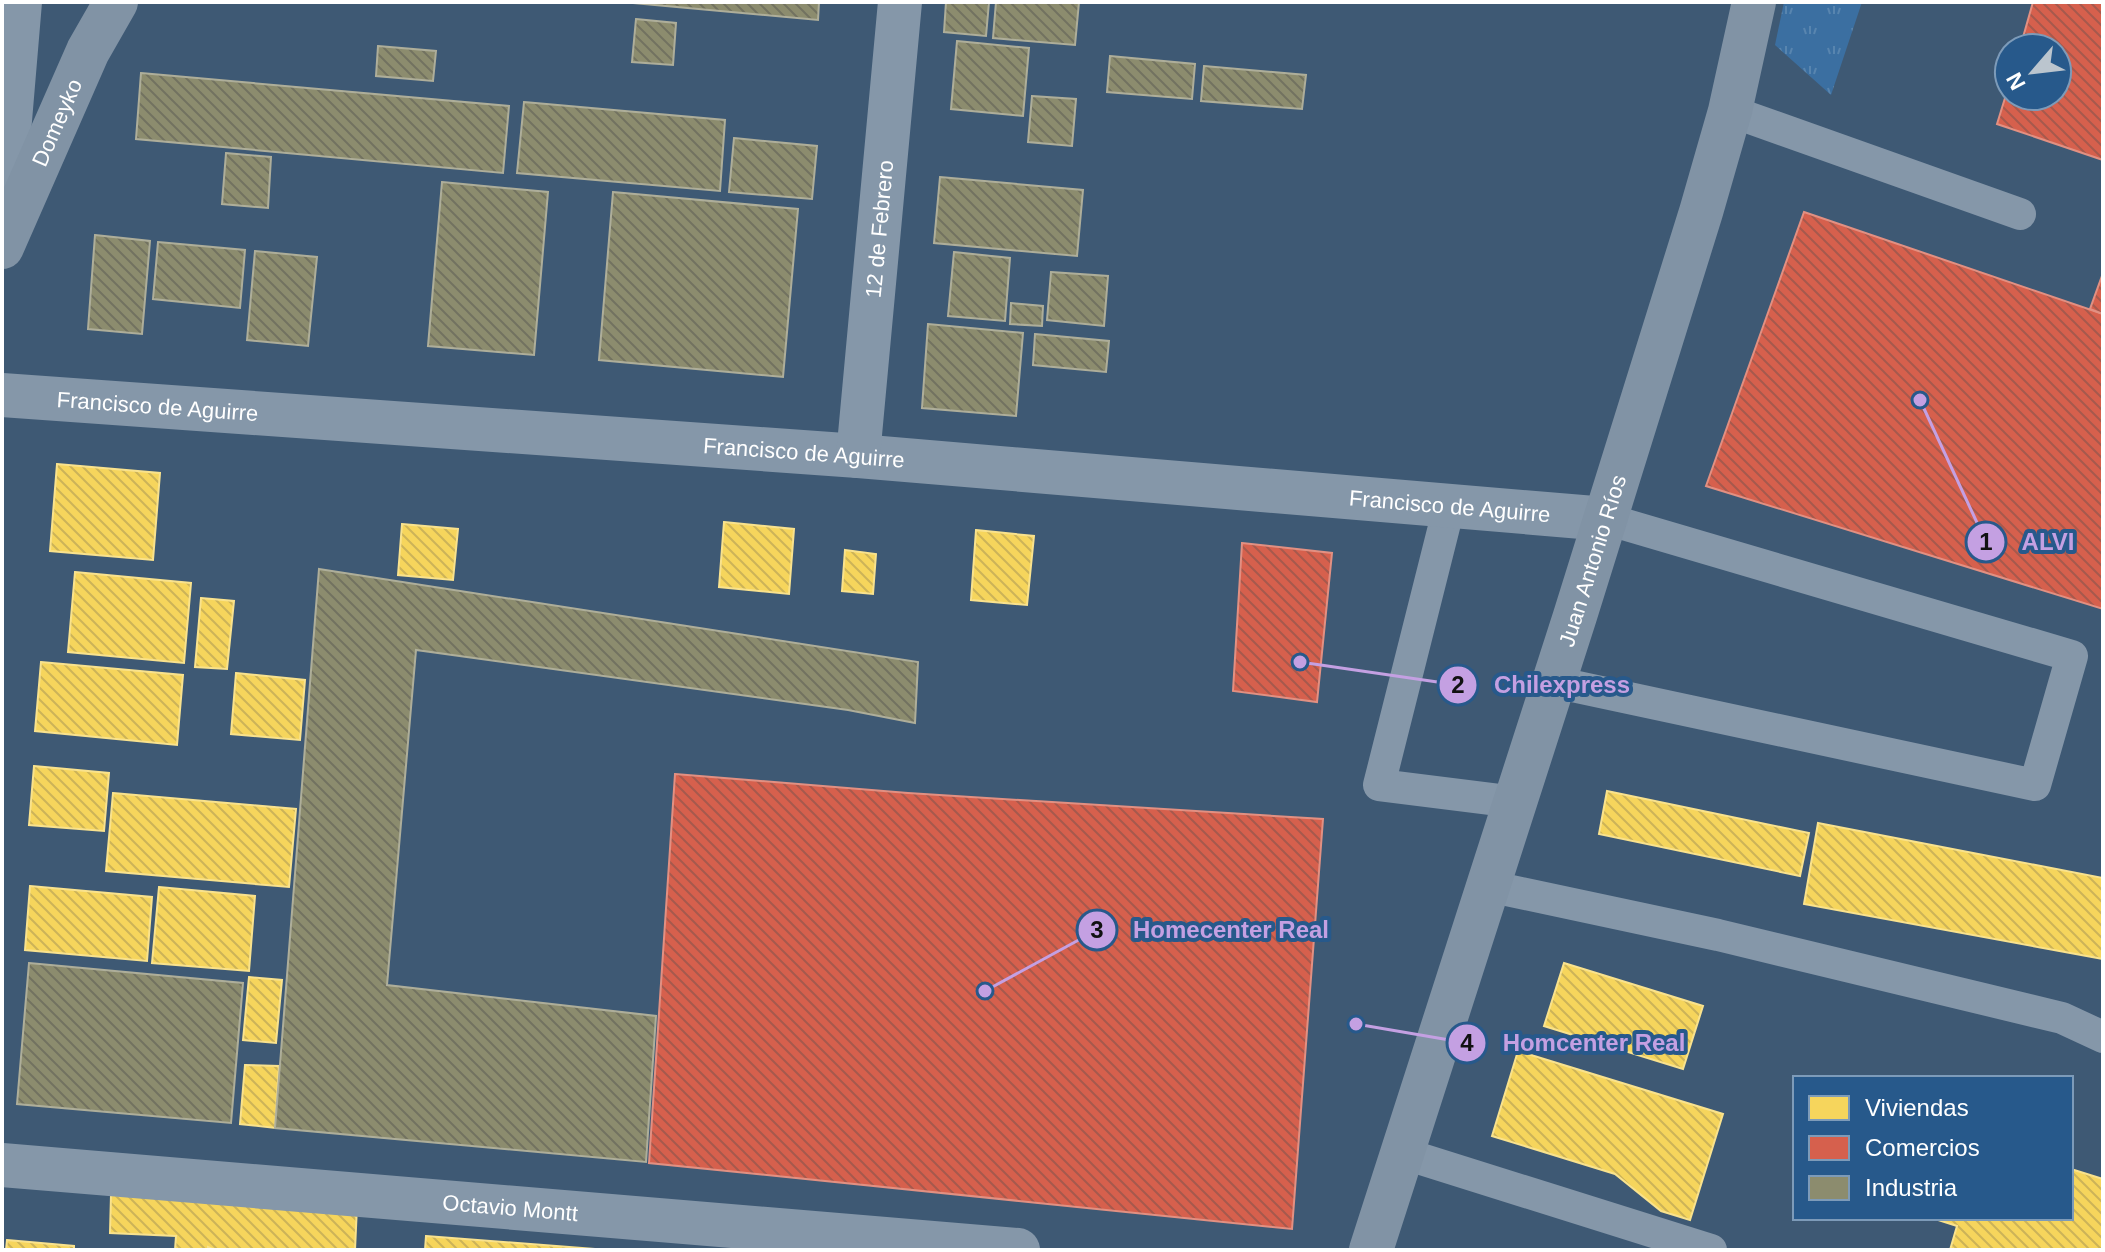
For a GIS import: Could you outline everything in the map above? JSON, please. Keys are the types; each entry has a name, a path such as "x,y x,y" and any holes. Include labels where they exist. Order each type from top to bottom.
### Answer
{"main road":[{"name":"Domeyko","path":"2,247 88,51 116,2"},
{"name":"Juan Antonio Ríos","path":"1371,1250 1606,519 1730,111 1754,2"}],"street":[{"path":"2,215 20,2"},
{"name":"12 de Febrero","path":"858,456 900,2"},
{"name":"Francisco de Aguirre","path":"2,395 858,456 1606,519"},
{"name":"Octavio Montt","path":"2,1165 1018,1250"}],"lane":[{"path":"1730,111 2020,214"},
{"path":"1449,507 1379,785 1515,802"},
{"path":"1554,682 2035,785 2072,656 1606,519"},
{"path":"1488,886 1718,935 2062,1018 2103,1037"},
{"path":"1402,1153 1711,1250"}],"green space":[{"path":"1784,2 1862,2 1831,95 1775,45"}],"building: Viviendas":[{"path":"57,464 160,473 153,560 50,551"},
{"path":"724,522 794,529 789,594 719,587"},
{"path":"402,524 458,529 453,580 398,575"},
{"path":"976,530 1034,536 1027,605 971,600"},
{"path":"845,550 876,554 873,594 842,591"},
{"path":"75,572 191,583 184,663 68,652"},
{"path":"201,598 234,601 227,669 195,667"},
{"path":"41,662 183,675 177,745 35,731"},
{"path":"236,673 305,680 300,740 231,734"},
{"path":"34,766 109,773 104,831 29,825"},
{"path":"1607,791 1809,833 1800,876 1599,834"},
{"path":"113,793 296,809 289,887 106,871"},
{"path":"1818,823 2103,878 2103,959 1804,904"},
{"path":"30,886 152,897 147,961 25,950"},
{"path":"159,887 255,896 249,971 152,963"},
{"path":"1564,963 1703,1006 1683,1069 1544,1026"},
{"path":"249,977 282,980 276,1043 243,1040"},
{"path":"1518,1051 1723,1114 1690,1220 1661,1211 1615,1174 1492,1136"},
{"path":"245,1065 279,1066 275,1128 240,1124"},
{"path":"2073,1170 2103,1179 2103,1250 1950,1250 1957,1226 1938,1220 2073,1220"},
{"path":"111,1195 357,1206 355,1250 215,1250 208,1247 208,1250 175,1250 176,1236 110,1233"},
{"path":"426,1236 608,1250 425,1250"},
{"path":"7,1240 74,1246 74,1250 6,1250"}],"building: Comercios":[{"path":"2033,2 2103,2 2103,160 1997,124 2001,112 2073,112 2073,32 2025,32"},
{"path":"1804,212 2103,314 2103,609 1706,486"},
{"path":"2103,273 2103,314 2090,309"},
{"path":"1242,543 1332,553 1317,702 1233,691"},
{"path":"675,774 908,793 1323,819 1292,1229 649,1163"}],"building: Industria":[{"path":"622,2 819,2 818,20"},
{"path":"946,2 989,2 986,36 944,32"},
{"path":"996,2 1079,2 1075,45 993,38"},
{"path":"636,19 676,23 673,65 632,62"},
{"path":"957,41 1029,48 1023,116 951,109"},
{"path":"378,46 436,51 433,81 376,76"},
{"path":"1110,56 1195,64 1192,99 1107,92"},
{"path":"1204,66 1306,75 1302,109 1201,101"},
{"path":"141,73 509,106 503,173 136,139"},
{"path":"1032,96 1076,99 1072,146 1028,142"},
{"path":"524,102 725,120 720,191 517,173"},
{"path":"734,138 817,146 812,199 729,192"},
{"path":"226,153 271,157 268,208 222,204"},
{"path":"940,177 1083,190 1077,256 934,243"},
{"path":"442,182 548,192 534,355 428,346"},
{"path":"613,192 798,209 783,377 599,360"},
{"path":"95,235 150,241 142,334 88,329"},
{"path":"158,242 245,250 240,308 153,299"},
{"path":"255,251 317,257 308,346 247,340"},
{"path":"954,252 1010,258 1005,321 948,316"},
{"path":"1051,272 1108,276 1104,326 1047,320"},
{"path":"1011,303 1043,306 1042,326 1010,324"},
{"path":"928,324 1023,333 1016,416 922,408"},
{"path":"1035,334 1109,341 1106,372 1033,365"},
{"path":"319,569 918,662 915,723 848,710 416,650 387,985 656,1016 646,1162 275,1128"},
{"path":"29,963 243,983 231,1123 17,1104"}],"place":[{"name":"ALVI","path":"1920,400"},
{"name":"Chilexpress","path":"1300,662"},
{"name":"Homecenter Real","path":"985,991"},
{"name":"Homcenter Real","path":"1356,1024"}]}
